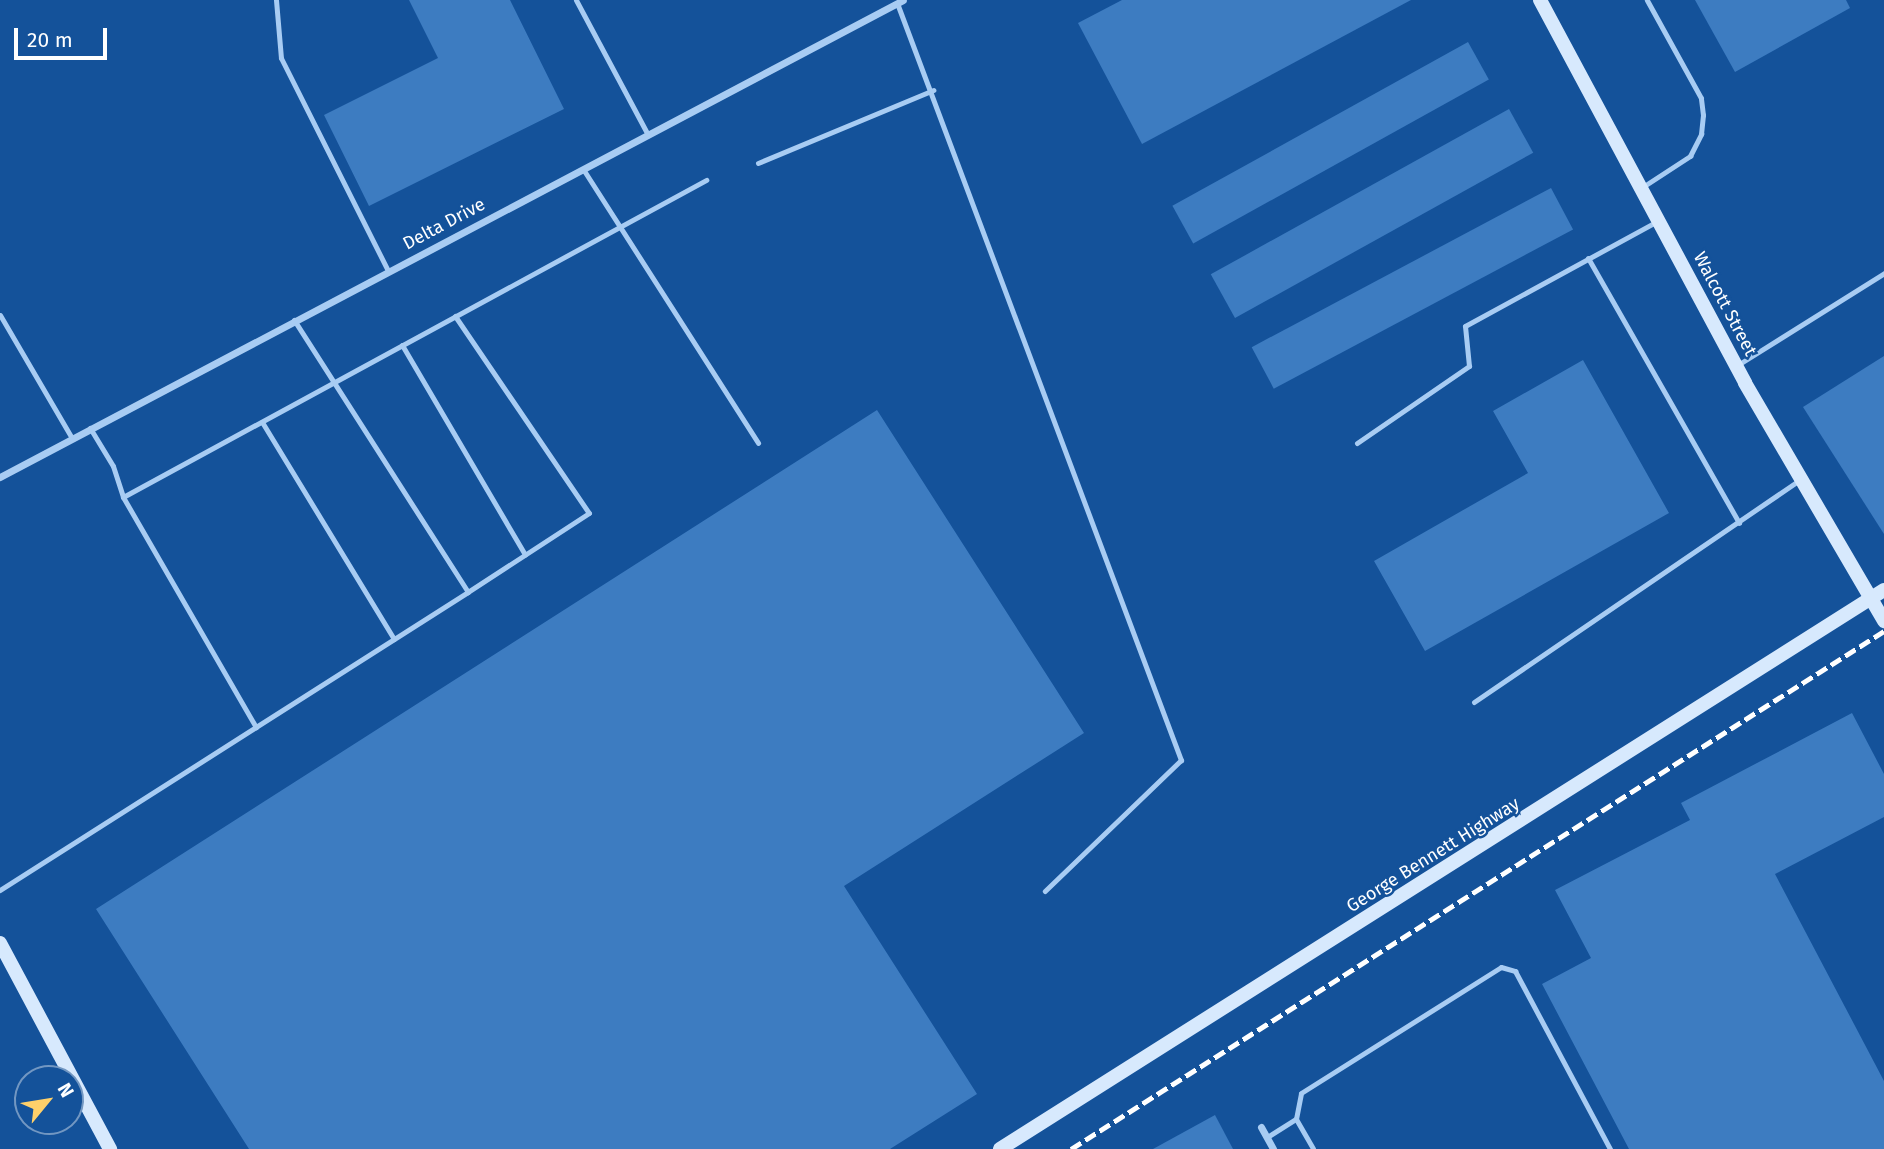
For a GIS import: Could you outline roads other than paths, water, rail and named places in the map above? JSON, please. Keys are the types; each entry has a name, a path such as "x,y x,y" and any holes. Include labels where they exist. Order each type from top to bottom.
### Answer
{"main road":[{"name":"Walcott Street","path":"1540,0 1736,366 1801,478 1878,594 1884,621"},
{"name":"George Bennett Highway","path":"1000,1149 1878,594"},
{"path":"0,943 110,1149"}],"street":[{"name":"Delta Drive","path":"0,477 900,2"},
{"path":"1261,1127 1273,1149"}],"lane":[{"path":"276,0 281,58 388,271"},
{"path":"576,0 648,135"},
{"path":"1641,188 1690,156 1701,134 1703,115 1700,98 1647,0"},
{"path":"900,2 1181,760 1045,891"},
{"path":"758,163 933,90"},
{"path":"583,169 618,228 758,443"},
{"path":"123,497 706,180"},
{"path":"1357,443 1469,366 1465,326 1658,220"},
{"path":"1588,258 1739,523"},
{"path":"1736,366 1884,274"},
{"path":"0,315 72,438"},
{"path":"0,890 589,513 455,316"},
{"path":"294,320 468,592"},
{"path":"402,345 525,555"},
{"path":"262,422 394,639"},
{"path":"90,428 113,466 123,497 256,727"},
{"path":"1474,702 1801,478"},
{"path":"1313,1149 1296,1119 1301,1093 1501,967 1515,971 1610,1149"},
{"path":"1267,1137 1296,1119"}],"railway":[{"path":"1071,1149 1884,631"}]}
